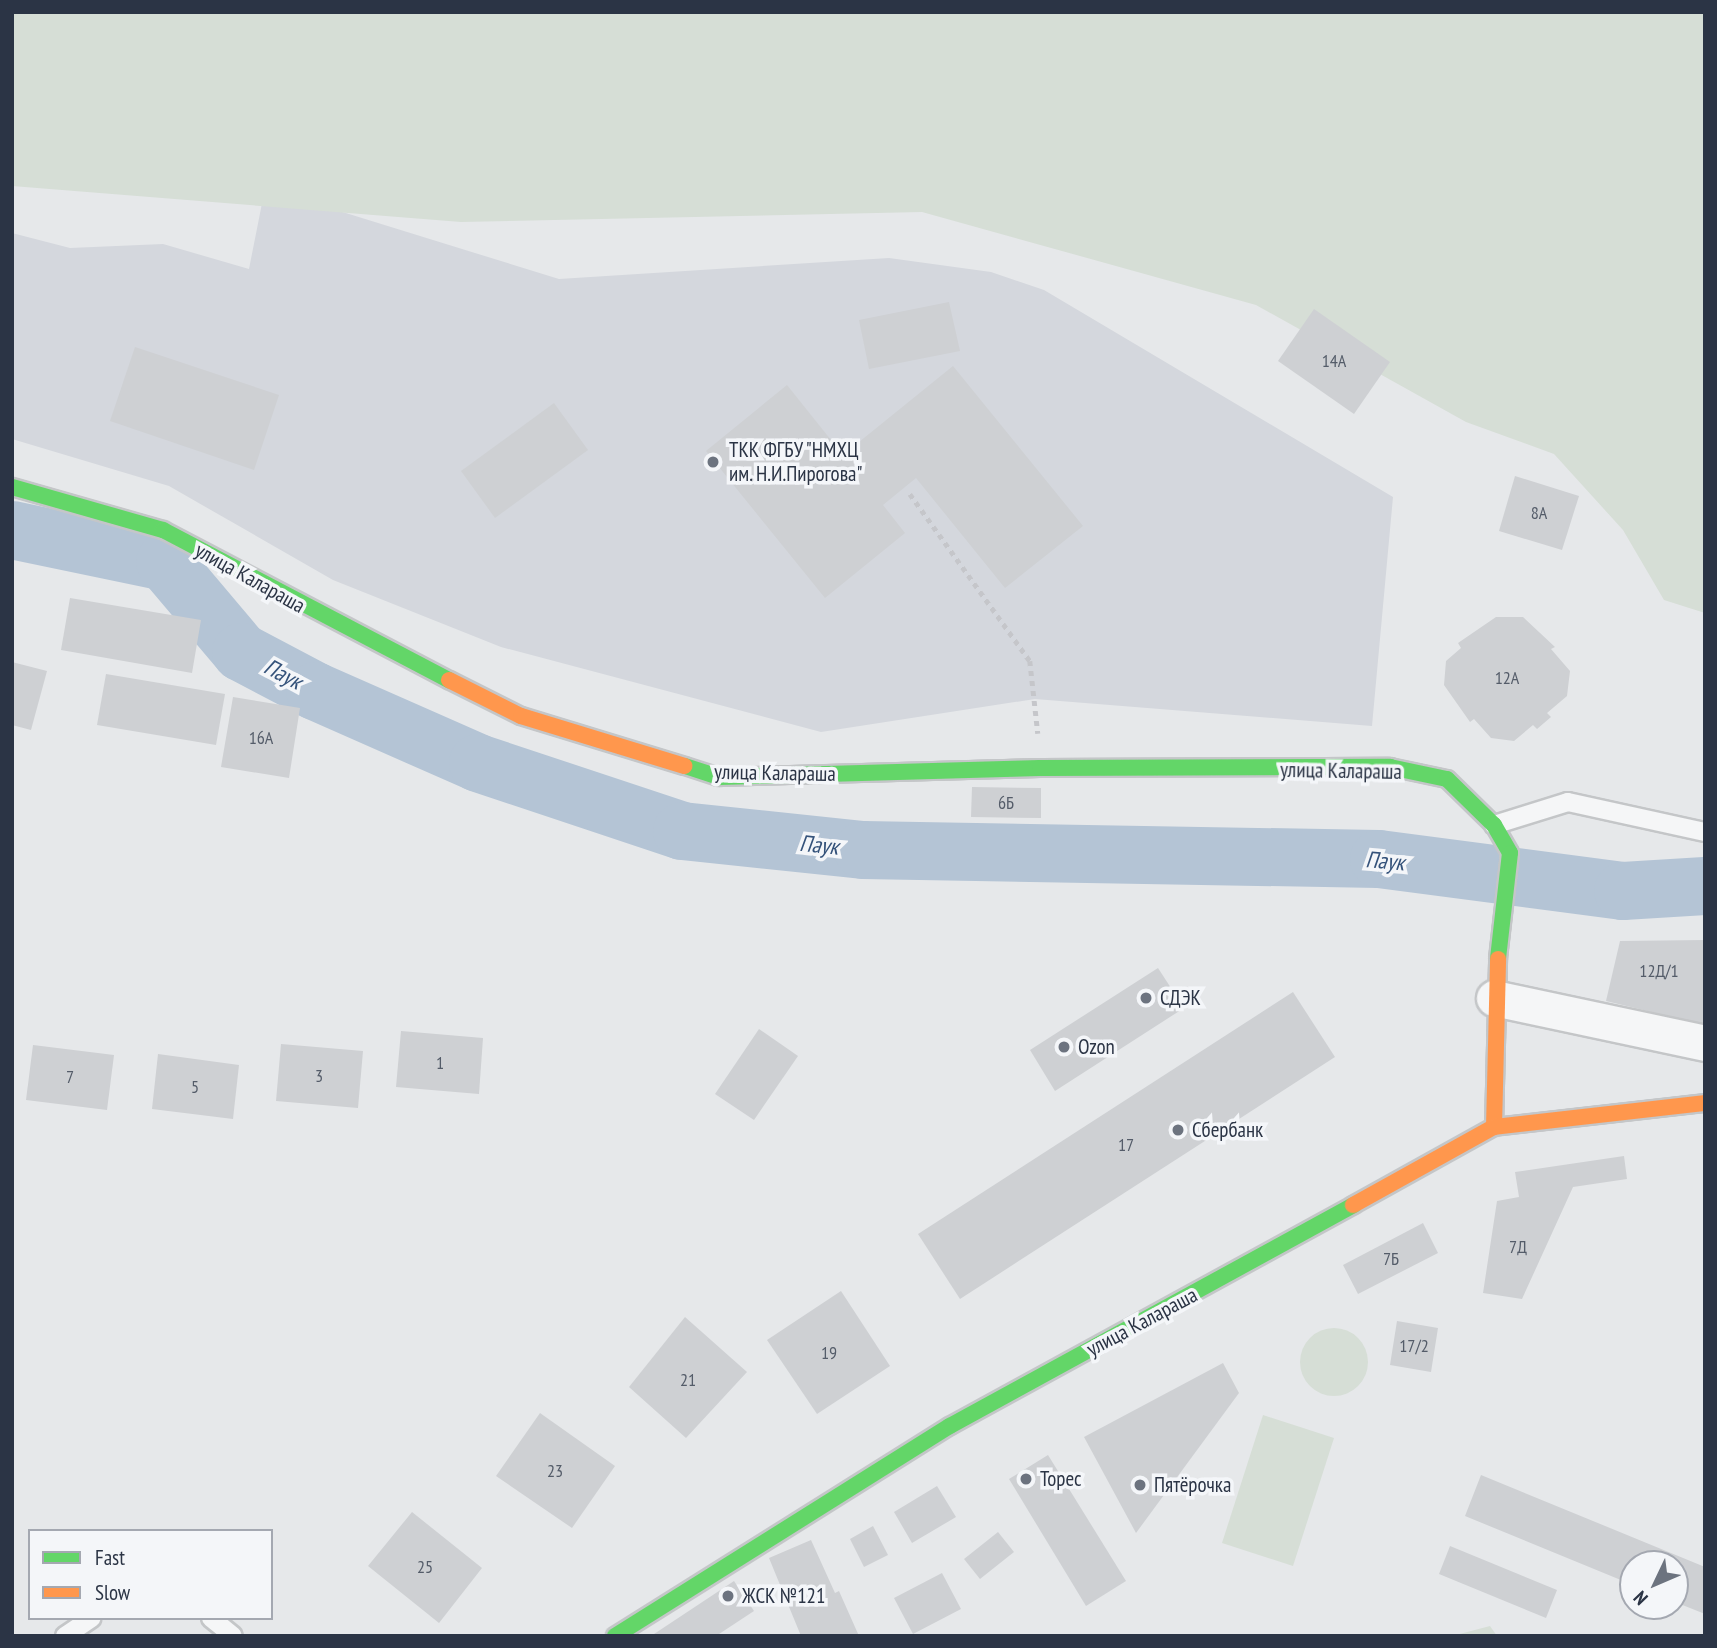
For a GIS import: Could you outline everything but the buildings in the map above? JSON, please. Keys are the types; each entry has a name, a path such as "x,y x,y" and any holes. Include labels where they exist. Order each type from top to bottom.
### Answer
{"street":[{"name":"улица Калараша","path":"12,487 163,530 322,617 521,716 719,777 1040,768 1390,767 1447,779 1494,825 1510,853 1494,998 1494,1127"},
{"path":"1494,998 1705,1043"},
{"name":"улица Калараша","path":"615,1636 950,1426 1378,1195 1494,1127 1705,1104"}],"lane":[{"path":"1494,825 1568,802 1705,832"},
{"path":"65,1636 89,1620"},
{"path":"213,1620 233,1636"}],"path":[{"path":"910,494 1030,661 1040,768"}],"shaded area":[{"path":"12,12 1705,12 1705,613 1664,600 1623,530 1554,454 1466,422 1256,305 922,212 461,222 12,186"},
{"name":"ТКК ФГБУ \"НМХЦ им. Н.И.Пирогова\"","path":"265,188 559,279 889,258 991,272 1044,290 1393,497 1372,726 1035,699 821,732 501,647 333,580 169,486 12,439 12,233 70,248 163,244 249,269"},
{"path":"1334,1328 1347,1331 1358,1338 1365,1349 1368,1362 1365,1375 1358,1386 1347,1393 1334,1396 1321,1393 1310,1386 1303,1375 1300,1362 1303,1349 1310,1338 1321,1331"},
{"path":"1263,1415 1334,1438 1293,1566 1222,1543"},
{"path":"1490,1626 1497,1636 1452,1636"}],"waterway":[{"name":"Паук","path":"12,530 165,562 241,652 315,691 478,763 682,831 863,850 1379,859 1623,891 1705,886"}],"traffic: fast":[{"path":"12,487 163,530 449,680"},
{"path":"685,766 719,777 1040,768 1390,767 1447,779 1494,825 1510,853 1498,959"},
{"path":"615,1636 950,1426 1353,1205"}],"traffic: slow":[{"path":"449,680 521,716 685,766"},
{"path":"1494,1127 1498,959"},
{"path":"1353,1205 1494,1127 1705,1103"}],"place":[{"name":"ТКК ФГБУ \"НМХЦ им. Н.И.Пирогова\"","path":"713,462"},
{"name":"СДЭК","path":"1146,998"},
{"name":"Ozon","path":"1064,1047"},
{"name":"Сбербанк","path":"1178,1130"},
{"name":"Торес","path":"1026,1479"},
{"name":"Пятёрочка","path":"1140,1485"},
{"name":"ЖСК №121","path":"728,1596"}]}
